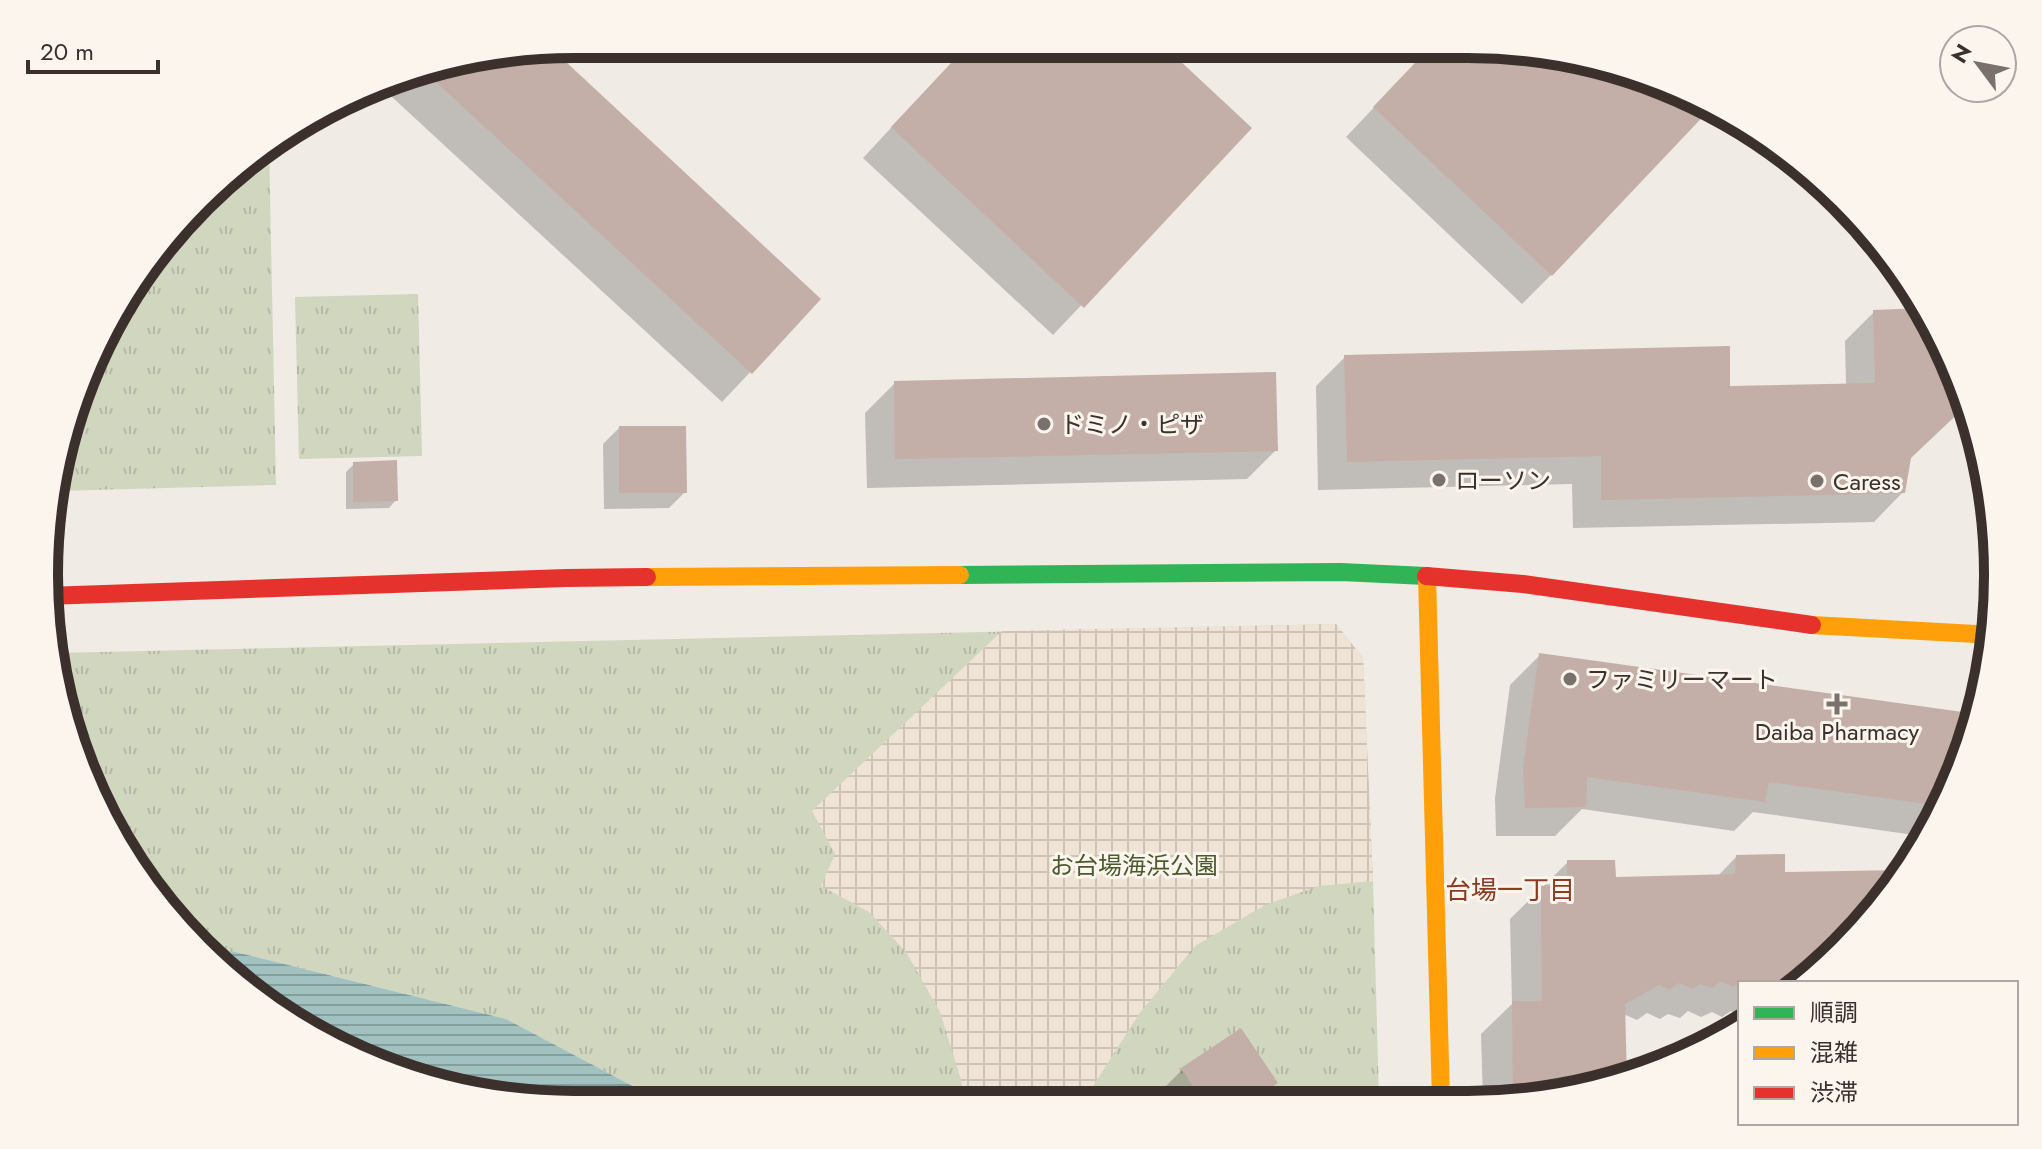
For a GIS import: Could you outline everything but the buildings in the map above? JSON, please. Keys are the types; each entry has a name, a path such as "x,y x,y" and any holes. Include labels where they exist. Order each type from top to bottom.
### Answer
{"street":[{"path":"59,596 566,578 1325,572 1523,584 1797,624 1981,634"},
{"path":"1427,576 1441,1091"}],"green space":[{"path":"269,158 276,485 65,491 85,408 127,316 186,234 234,186"},
{"path":"418,294 422,456 299,459 295,297"},
{"name":"お台場海浜公園","path":"1336,624 1363,658 1379,1091 642,1091 506,1019 217,947 165,889 127,833 111,803 85,741 64,653"}],"shaded area":[{"path":"1336,624 1363,658 1373,881 1319,886 1265,905 1195,946 1139,1014 1090,1091 962,1091 940,1012 906,952 869,912 821,886 835,854 812,811 1002,631"}],"water":[{"path":"217,947 506,1019 642,1091 507,1087 408,1064 316,1022 260,984"}],"traffic: fast":[{"path":"960,575 1341,572 1426,576"}],"traffic: slow":[{"path":"647,577 960,575"},
{"path":"1427,576 1441,1091"},
{"path":"1812,625 1981,634"}],"traffic: jam":[{"path":"1426,576 1523,584 1812,625"},
{"path":"59,596 647,577"}],"place":[{"name":"ドミノ・ピザ","path":"1044,424"},
{"name":"ローソン","path":"1439,480"},
{"name":"Caress","path":"1817,481"},
{"name":"ファミリーマート","path":"1570,679"},
{"name":"Daiba Pharmacy","path":"1837,704"}],"district":[{"name":"台場一丁目","path":"1510,890"}]}
